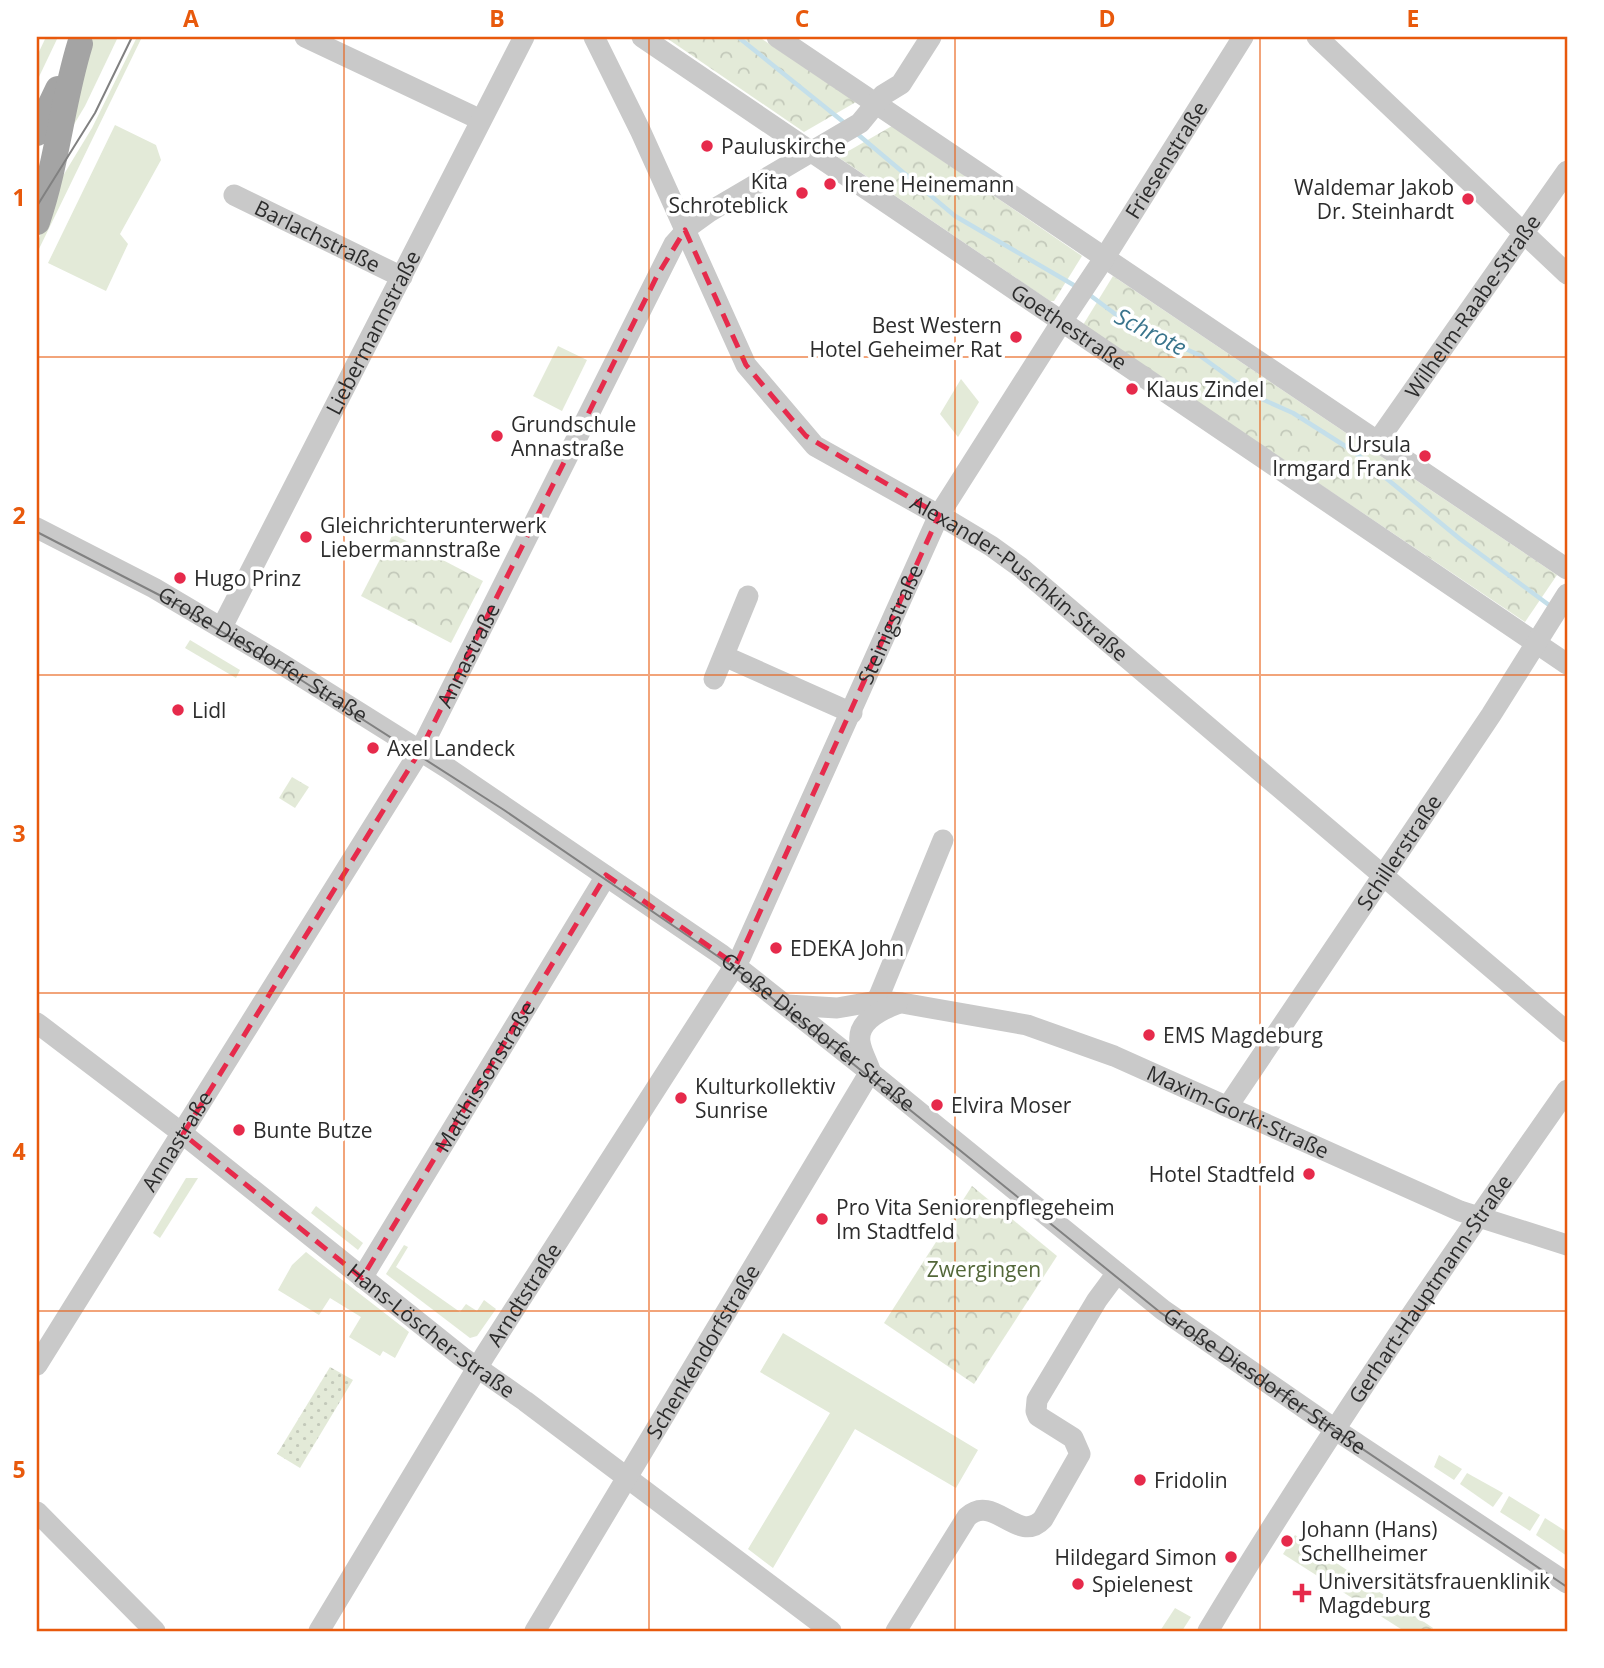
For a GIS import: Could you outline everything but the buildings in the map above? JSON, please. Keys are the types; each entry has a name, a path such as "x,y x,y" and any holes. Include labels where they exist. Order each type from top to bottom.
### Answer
{"main road":[{"path":"37,133 82,40"},
{"path":"37,222 82,40"}],"street":[{"path":"306,37 481,120"},
{"name":"Liebermannstraße","path":"222,627 524,37"},
{"name":"Alexander-Puschkin-Straße","path":"594,37 746,365 806,436 820,449 991,546 1029,574 1567,1032"},
{"name":"Goethestraße","path":"642,37 1567,664"},
{"path":"777,37 1567,569"},
{"name":"Annastraße","path":"37,1365 420,751 670,251 685,230 709,212 852,128 883,95 901,84 931,37"},
{"name":"Friesenstraße","path":"1076,300 1242,37"},
{"path":"1317,37 1567,274"},
{"name":"Wilhelm-Raabe-Straße","path":"1377,442 1567,171"},
{"name":"Barlachstraße","path":"234,195 402,276"},
{"name":"Steinigstraße","path":"736,965 852,713 939,515 1076,300"},
{"name":"Große Diesdorfer Straße","path":"37,528 154,588 222,627 420,751 736,965 1185,1326 1567,1583"},
{"path":"715,679 748,596"},
{"name":"Schillerstraße","path":"1228,1107 1491,715 1565,597"},
{"path":"724,656 852,713"},
{"path":"877,1001 943,840"},
{"name":"Matthissonstraße","path":"362,1278 606,876"},
{"name":"Arndtstraße","path":"320,1631 478,1368 736,965"},
{"name":"Maxim-Gorki-Straße","path":"787,1005 837,1008 877,1001 1027,1024 1083,1043 1460,1211 1567,1245"},
{"path":"870,1072 859,1041 862,1029 883,1009 902,1003"},
{"name":"Hans-Löscher-Straße","path":"37,1023 183,1134 478,1368 831,1631"},
{"name":"Schenkendorfstraße","path":"535,1631 870,1072"},
{"name":"Gerhart-Hauptmann-Straße","path":"1208,1631 1336,1430 1478,1217 1567,1090"},
{"path":"896,1631 971,1513 980,1509 990,1510 1025,1528 1035,1526 1043,1519 1080,1454 1073,1438 1038,1416 1037,1400 1116,1273"},
{"path":"37,1512 155,1631"}],"highlighted area":[{"path":"685,230 746,365 806,436 939,515 736,965 606,875 362,1278 183,1134 420,751 657,276"}],"green space":[{"path":"46,37 58,37 37,81 37,56"},
{"path":"93,37 118,37 85,106 67,136 84,56"},
{"path":"137,37 142,37 37,253 37,243 58,184 92,128"},
{"path":"665,37 759,37 856,102 804,132"},
{"path":"115,125 156,145 161,160 120,234 128,244 106,291 48,263"},
{"path":"892,126 1082,256 1054,301 1050,301 838,157"},
{"path":"1113,276 1557,575 1525,622 1083,325"},
{"path":"558,346 587,360 562,411 533,396"},
{"path":"961,379 979,402 958,437 940,414"},
{"path":"393,534 483,581 451,643 361,596"},
{"path":"190,640 240,670 236,678 185,648"},
{"path":"292,777 309,787 295,808 279,798"},
{"path":"186,1178 198,1178 160,1238 153,1233"},
{"name":"Zwergingen","path":"972,1186 1057,1256 974,1384 884,1323"},
{"path":"316,1206 363,1243 358,1250 311,1213"},
{"path":"404,1245 408,1247 396,1267 460,1312 466,1304 477,1311 484,1300 496,1309 477,1336 470,1338 386,1274"},
{"path":"306,1252 409,1332 395,1358 383,1351 380,1356 349,1337 361,1317 330,1298 319,1315 278,1290 292,1265"},
{"path":"783,1333 978,1450 956,1488 855,1429 773,1568 748,1549 830,1413 760,1372"},
{"path":"330,1367 353,1380 300,1468 277,1454"},
{"path":"1439,1455 1462,1469 1454,1480 1434,1467"},
{"path":"1467,1473 1503,1493 1493,1507 1460,1484"},
{"path":"1509,1496 1540,1515 1530,1531 1500,1512"},
{"path":"1545,1518 1567,1532 1567,1556 1536,1535"},
{"path":"1295,1535 1433,1628 1431,1631 1404,1631 1283,1554"},
{"path":"1175,1608 1191,1617 1182,1631 1160,1631"}],"waterway":[{"name":"Schrote","path":"738,37 846,124"},
{"name":"Schrote","path":"855,132 955,216 1077,287"},
{"name":"Schrote","path":"1087,293 1126,322 1199,355 1255,396 1293,413 1353,451 1460,539 1553,608"}],"tram line":[{"path":"37,206 95,113 132,37"},
{"path":"37,532 169,600 287,671 504,810 732,966 1161,1313 1567,1587"}],"place":[{"name":"Pauluskirche","path":"707,146"},
{"name":"Irene Heinemann","path":"830,184"},
{"name":"Kita Schroteblick","path":"802,193"},
{"name":"Waldemar Jakob Dr. Steinhardt","path":"1468,199"},
{"name":"Best Western Hotel Geheimer Rat","path":"1016,337"},
{"name":"Klaus Zindel","path":"1132,389"},
{"name":"Grundschule Annastraße","path":"497,436"},
{"name":"Ursula Irmgard Frank","path":"1425,456"},
{"name":"Gleichrichterunterwerk Liebermannstraße","path":"306,537"},
{"name":"Hugo Prinz","path":"180,578"},
{"name":"Lidl","path":"178,710"},
{"name":"Axel Landeck","path":"373,748"},
{"name":"EDEKA John","path":"776,948"},
{"name":"EMS Magdeburg","path":"1149,1035"},
{"name":"Kulturkollektiv Sunrise","path":"681,1098"},
{"name":"Elvira Moser","path":"937,1105"},
{"name":"Bunte Butze","path":"239,1130"},
{"name":"Hotel Stadtfeld","path":"1309,1174"},
{"name":"Pro Vita Seniorenpflegeheim Im Stadtfeld","path":"822,1219"},
{"name":"Fridolin","path":"1140,1480"},
{"name":"Johann (Hans) Schellheimer","path":"1287,1541"},
{"name":"Hildegard Simon","path":"1231,1557"},
{"name":"Spielenest","path":"1078,1584"},
{"name":"Universitätsfrauenklinik Magdeburg","path":"1302,1593"}]}
